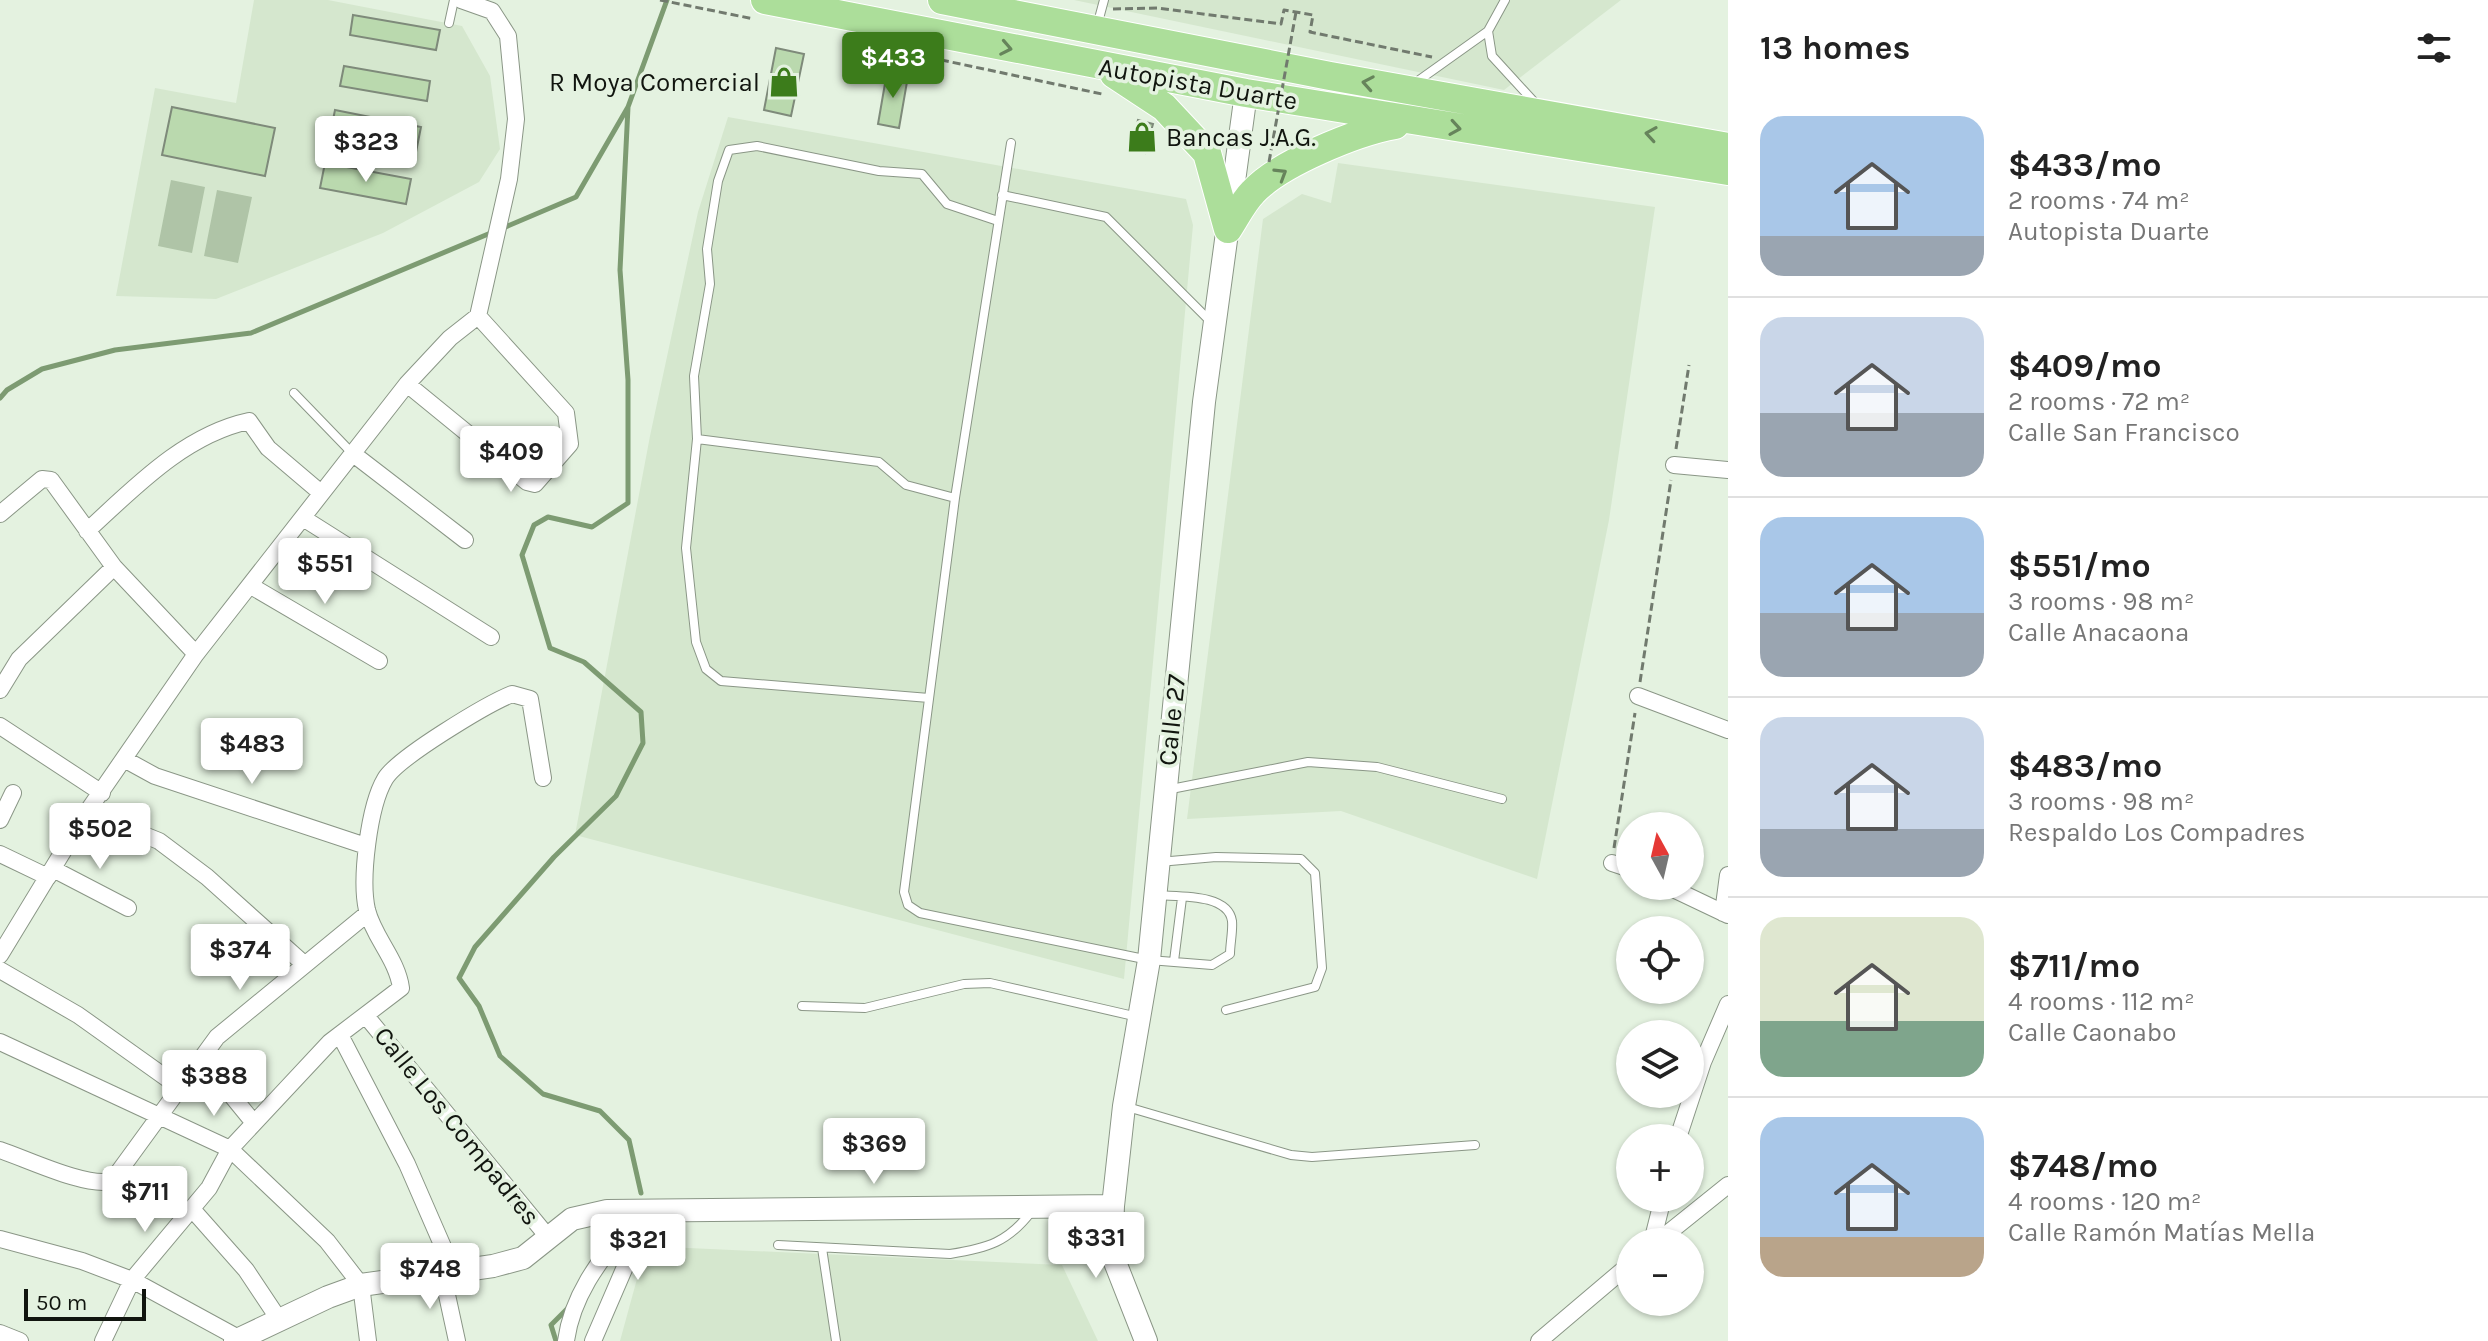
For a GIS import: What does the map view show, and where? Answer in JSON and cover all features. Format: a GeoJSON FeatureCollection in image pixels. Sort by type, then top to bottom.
{"type":"FeatureCollection","features":[{"type":"Feature","properties":{"kind":"highway","name":"Autopista Duarte"},"geometry":{"type":"LineString","coordinates":[[942,0],[1099,20],[1404,90],[1728,147]]}},
{"type":"Feature","properties":{"kind":"highway","name":"Autopista Duarte"},"geometry":{"type":"LineString","coordinates":[[765,11],[1104,81],[1246,93],[1728,171]]}},
{"type":"Feature","properties":{"kind":"highway"},"geometry":{"type":"LineString","coordinates":[[1104,81],[1164,107],[1207,153],[1228,229]]}},
{"type":"Feature","properties":{"kind":"highway"},"geometry":{"type":"LineString","coordinates":[[1228,229],[1253,191],[1307,157],[1360,131],[1413,121]]}},
{"type":"Feature","properties":{"kind":"street"},"geometry":{"type":"LineString","coordinates":[[0,955],[87,812],[196,654],[407,384],[450,338],[478,316],[509,179],[516,119],[508,36],[492,11],[461,0]]}},
{"type":"Feature","properties":{"kind":"street","name":"Calle 27"},"geometry":{"type":"LineString","coordinates":[[1146,1341],[1111,1252],[1113,1206],[1124,1106],[1149,960],[1215,325],[1246,93]]}},
{"type":"Feature","properties":{"kind":"street"},"geometry":{"type":"LineString","coordinates":[[407,384],[527,482],[535,484],[570,444],[566,413],[478,316]]}},
{"type":"Feature","properties":{"kind":"street"},"geometry":{"type":"LineString","coordinates":[[87,531],[176,454],[223,430],[249,421],[268,448],[321,493]]}},
{"type":"Feature","properties":{"kind":"street"},"geometry":{"type":"LineString","coordinates":[[352,453],[465,540]]}},
{"type":"Feature","properties":{"kind":"street"},"geometry":{"type":"LineString","coordinates":[[1674,465],[1728,470]]}},
{"type":"Feature","properties":{"kind":"street"},"geometry":{"type":"LineString","coordinates":[[0,514],[47,478],[114,567],[196,654]]}},
{"type":"Feature","properties":{"kind":"street"},"geometry":{"type":"LineString","coordinates":[[303,518],[491,637]]}},
{"type":"Feature","properties":{"kind":"street"},"geometry":{"type":"LineString","coordinates":[[0,690],[19,659],[114,567]]}},
{"type":"Feature","properties":{"kind":"street"},"geometry":{"type":"LineString","coordinates":[[251,586],[379,661]]}},
{"type":"Feature","properties":{"kind":"street","name":"Calle Los Compadres"},"geometry":{"type":"LineString","coordinates":[[543,778],[530,699],[512,694],[465,719],[385,778],[366,846],[363,880],[368,913],[399,973],[401,988],[366,1016],[548,1237]]}},
{"type":"Feature","properties":{"kind":"street"},"geometry":{"type":"LineString","coordinates":[[1638,696],[1728,730]]}},
{"type":"Feature","properties":{"kind":"street"},"geometry":{"type":"LineString","coordinates":[[0,726],[102,793]]}},
{"type":"Feature","properties":{"kind":"street"},"geometry":{"type":"LineString","coordinates":[[124,759],[155,776],[366,846]]}},
{"type":"Feature","properties":{"kind":"street"},"geometry":{"type":"LineString","coordinates":[[0,820],[13,793]]}},
{"type":"Feature","properties":{"kind":"street"},"geometry":{"type":"LineString","coordinates":[[87,812],[159,841],[207,877],[304,964]]}},
{"type":"Feature","properties":{"kind":"street"},"geometry":{"type":"LineString","coordinates":[[0,854],[128,908]]}},
{"type":"Feature","properties":{"kind":"street"},"geometry":{"type":"LineString","coordinates":[[1612,863],[1616,864]]}},
{"type":"Feature","properties":{"kind":"street"},"geometry":{"type":"LineString","coordinates":[[1696,900],[1725,914],[1728,875]]}},
{"type":"Feature","properties":{"kind":"street"},"geometry":{"type":"LineString","coordinates":[[0,1150],[103,1183],[112,1181],[217,1037],[368,913]]}},
{"type":"Feature","properties":{"kind":"street"},"geometry":{"type":"LineString","coordinates":[[0,970],[78,1015],[179,1087]]}},
{"type":"Feature","properties":{"kind":"street"},"geometry":{"type":"LineString","coordinates":[[1683,1124],[1703,1062],[1728,1004]]}},
{"type":"Feature","properties":{"kind":"street"},"geometry":{"type":"LineString","coordinates":[[103,1341],[132,1280],[209,1188],[230,1149],[340,1035],[366,1016]]}},
{"type":"Feature","properties":{"kind":"street"},"geometry":{"type":"LineString","coordinates":[[340,1035],[407,1164],[448,1272],[457,1341]]}},
{"type":"Feature","properties":{"kind":"street"},"geometry":{"type":"LineString","coordinates":[[0,1042],[230,1149],[327,1241],[361,1285],[368,1341]]}},
{"type":"Feature","properties":{"kind":"street"},"geometry":{"type":"LineString","coordinates":[[201,1058],[254,1123]]}},
{"type":"Feature","properties":{"kind":"street"},"geometry":{"type":"LineString","coordinates":[[1672,1228],[1728,1185]]}},
{"type":"Feature","properties":{"kind":"street"},"geometry":{"type":"LineString","coordinates":[[0,1239],[82,1261],[132,1280],[239,1340],[361,1285],[523,1258],[572,1219],[607,1211],[1113,1206]]}},
{"type":"Feature","properties":{"kind":"street"},"geometry":{"type":"LineString","coordinates":[[192,1209],[246,1270],[280,1321]]}},
{"type":"Feature","properties":{"kind":"street"},"geometry":{"type":"LineString","coordinates":[[566,1341],[569,1320],[586,1280],[641,1210]]}},
{"type":"Feature","properties":{"kind":"street"},"geometry":{"type":"LineString","coordinates":[[593,1341],[641,1210]]}},
{"type":"Feature","properties":{"kind":"street"},"geometry":{"type":"LineString","coordinates":[[1539,1341],[1616,1276]]}},
{"type":"Feature","properties":{"kind":"street"},"geometry":{"type":"LineString","coordinates":[[0,1333],[20,1341]]}},
{"type":"Feature","properties":{"kind":"lane"},"geometry":{"type":"LineString","coordinates":[[449,23],[454,0]]}},
{"type":"Feature","properties":{"kind":"lane"},"geometry":{"type":"LineString","coordinates":[[1099,20],[1104,0]]}},
{"type":"Feature","properties":{"kind":"lane"},"geometry":{"type":"LineString","coordinates":[[1404,90],[1488,31],[1505,0]]}},
{"type":"Feature","properties":{"kind":"lane"},"geometry":{"type":"LineString","coordinates":[[1488,31],[1492,56],[1547,116]]}},
{"type":"Feature","properties":{"kind":"lane"},"geometry":{"type":"LineString","coordinates":[[1011,143],[955,498],[904,892],[908,905],[920,913],[1149,960],[1212,965],[1230,954],[1232,920],[1227,908],[1217,902],[1156,895]]}},
{"type":"Feature","properties":{"kind":"lane"},"geometry":{"type":"LineString","coordinates":[[929,698],[721,681],[706,669],[696,642],[686,548],[697,439],[694,376],[710,284],[707,249],[718,181],[729,150],[757,146],[879,171],[922,174],[947,204],[998,221]]}},
{"type":"Feature","properties":{"kind":"lane"},"geometry":{"type":"LineString","coordinates":[[1002,195],[1106,217],[1215,325]]}},
{"type":"Feature","properties":{"kind":"lane"},"geometry":{"type":"LineString","coordinates":[[294,393],[352,453]]}},
{"type":"Feature","properties":{"kind":"lane"},"geometry":{"type":"LineString","coordinates":[[697,439],[879,462],[906,485],[955,498]]}},
{"type":"Feature","properties":{"kind":"lane"},"geometry":{"type":"LineString","coordinates":[[1165,790],[1308,762],[1377,767],[1502,799]]}},
{"type":"Feature","properties":{"kind":"lane"},"geometry":{"type":"LineString","coordinates":[[1159,862],[1216,857],[1301,859],[1315,873],[1322,968],[1315,987],[1226,1010]]}},
{"type":"Feature","properties":{"kind":"lane"},"geometry":{"type":"LineString","coordinates":[[1174,961],[1182,898]]}},
{"type":"Feature","properties":{"kind":"lane"},"geometry":{"type":"LineString","coordinates":[[802,1006],[865,1008],[964,984],[990,983],[1139,1017]]}},
{"type":"Feature","properties":{"kind":"lane"},"geometry":{"type":"LineString","coordinates":[[1124,1106],[1291,1155],[1312,1157],[1475,1145]]}},
{"type":"Feature","properties":{"kind":"lane"},"geometry":{"type":"LineString","coordinates":[[778,1245],[950,1254],[977,1250],[1013,1235],[1034,1208]]}},
{"type":"Feature","properties":{"kind":"lane"},"geometry":{"type":"LineString","coordinates":[[822,1248],[836,1341]]}},
{"type":"Feature","properties":{"kind":"path"},"geometry":{"type":"LineString","coordinates":[[660,0],[765,11]]}},
{"type":"Feature","properties":{"kind":"path"},"geometry":{"type":"LineString","coordinates":[[1099,20],[1157,8],[1281,24],[1284,10],[1313,15],[1310,32],[1447,60]]}},
{"type":"Feature","properties":{"kind":"path"},"geometry":{"type":"LineString","coordinates":[[1237,159],[1269,162],[1296,12]]}},
{"type":"Feature","properties":{"kind":"path"},"geometry":{"type":"LineString","coordinates":[[836,38],[1104,81]]}},
{"type":"Feature","properties":{"kind":"path"},"geometry":{"type":"LineString","coordinates":[[1612,863],[1689,365]]}},
{"type":"Feature","properties":{"kind":"shaded area"},"geometry":{"type":"Polygon","coordinates":[[[254,0],[328,0],[462,26],[490,76],[500,149],[479,182],[383,233],[216,299],[116,296],[155,88],[236,103],[254,0]]]}},
{"type":"Feature","properties":{"kind":"shaded area"},"geometry":{"type":"Polygon","coordinates":[[[1074,0],[1621,0],[1504,90],[1074,0]]]}},
{"type":"Feature","properties":{"kind":"shaded area"},"geometry":{"type":"Polygon","coordinates":[[[728,117],[1186,199],[1193,225],[1124,979],[575,835],[650,436],[698,212],[728,117]]]}},
{"type":"Feature","properties":{"kind":"shaded area"},"geometry":{"type":"Polygon","coordinates":[[[1338,163],[1655,207],[1609,520],[1537,879],[1341,811],[1187,819],[1263,219],[1302,194],[1331,203],[1338,163]]]}},
{"type":"Feature","properties":{"kind":"shaded area"},"geometry":{"type":"Polygon","coordinates":[[[171,180],[205,187],[192,253],[158,246],[171,180]]]}},
{"type":"Feature","properties":{"kind":"shaded area"},"geometry":{"type":"Polygon","coordinates":[[[217,190],[252,197],[238,263],[204,256],[217,190]]]}},
{"type":"Feature","properties":{"kind":"shaded area"},"geometry":{"type":"Polygon","coordinates":[[[646,1246],[1062,1265],[1098,1341],[620,1341],[646,1246]]]}},
{"type":"Feature","properties":{"kind":"building"},"geometry":{"type":"Polygon","coordinates":[[[353,15],[440,30],[436,50],[350,35],[353,15]]]}},
{"type":"Feature","properties":{"kind":"building","name":"R Moya Comercial"},"geometry":{"type":"Polygon","coordinates":[[[776,48],[804,54],[791,116],[764,110],[776,48]]]}},
{"type":"Feature","properties":{"kind":"building"},"geometry":{"type":"Polygon","coordinates":[[[344,66],[430,81],[427,101],[340,86],[344,66]]]}},
{"type":"Feature","properties":{"kind":"building"},"geometry":{"type":"Polygon","coordinates":[[[887,72],[908,76],[899,128],[878,124],[887,72]]]}},
{"type":"Feature","properties":{"kind":"building"},"geometry":{"type":"Polygon","coordinates":[[[172,107],[275,128],[265,176],[162,155],[172,107]]]}},
{"type":"Feature","properties":{"kind":"building"},"geometry":{"type":"Polygon","coordinates":[[[335,110],[421,127],[416,152],[330,135],[335,110]]]}},
{"type":"Feature","properties":{"kind":"building","name":"Bancas J.A.G."},"geometry":{"type":"Polygon","coordinates":[[[1138,120],[1153,124],[1145,153],[1130,149],[1138,120]]]}},
{"type":"Feature","properties":{"kind":"building"},"geometry":{"type":"Polygon","coordinates":[[[325,163],[411,179],[406,204],[320,188],[325,163]]]}},
{"type":"Feature","properties":{"kind":"waterway"},"geometry":{"type":"LineString","coordinates":[[503,228],[576,197],[628,107],[667,0]]}},
{"type":"Feature","properties":{"kind":"waterway"},"geometry":{"type":"LineString","coordinates":[[628,107],[620,270],[628,380],[628,503],[592,527],[548,517],[534,525],[522,555],[550,648],[584,662],[641,712],[643,743],[616,796],[554,857],[475,947],[459,978],[479,1006],[500,1056],[543,1094],[600,1111],[629,1140],[641,1193]]}},
{"type":"Feature","properties":{"kind":"waterway"},"geometry":{"type":"LineString","coordinates":[[0,398],[7,390],[42,369],[115,350],[251,333],[493,232]]}},
{"type":"Feature","properties":{"kind":"waterway"},"geometry":{"type":"LineString","coordinates":[[556,1341],[551,1325],[570,1306]]}},
{"type":"Feature","properties":{"kind":"place","name":"R Moya Comercial"},"geometry":{"type":"Point","coordinates":[784,82]}},
{"type":"Feature","properties":{"kind":"place","name":"Bancas J.A.G."},"geometry":{"type":"Point","coordinates":[1142,137]}}]}
